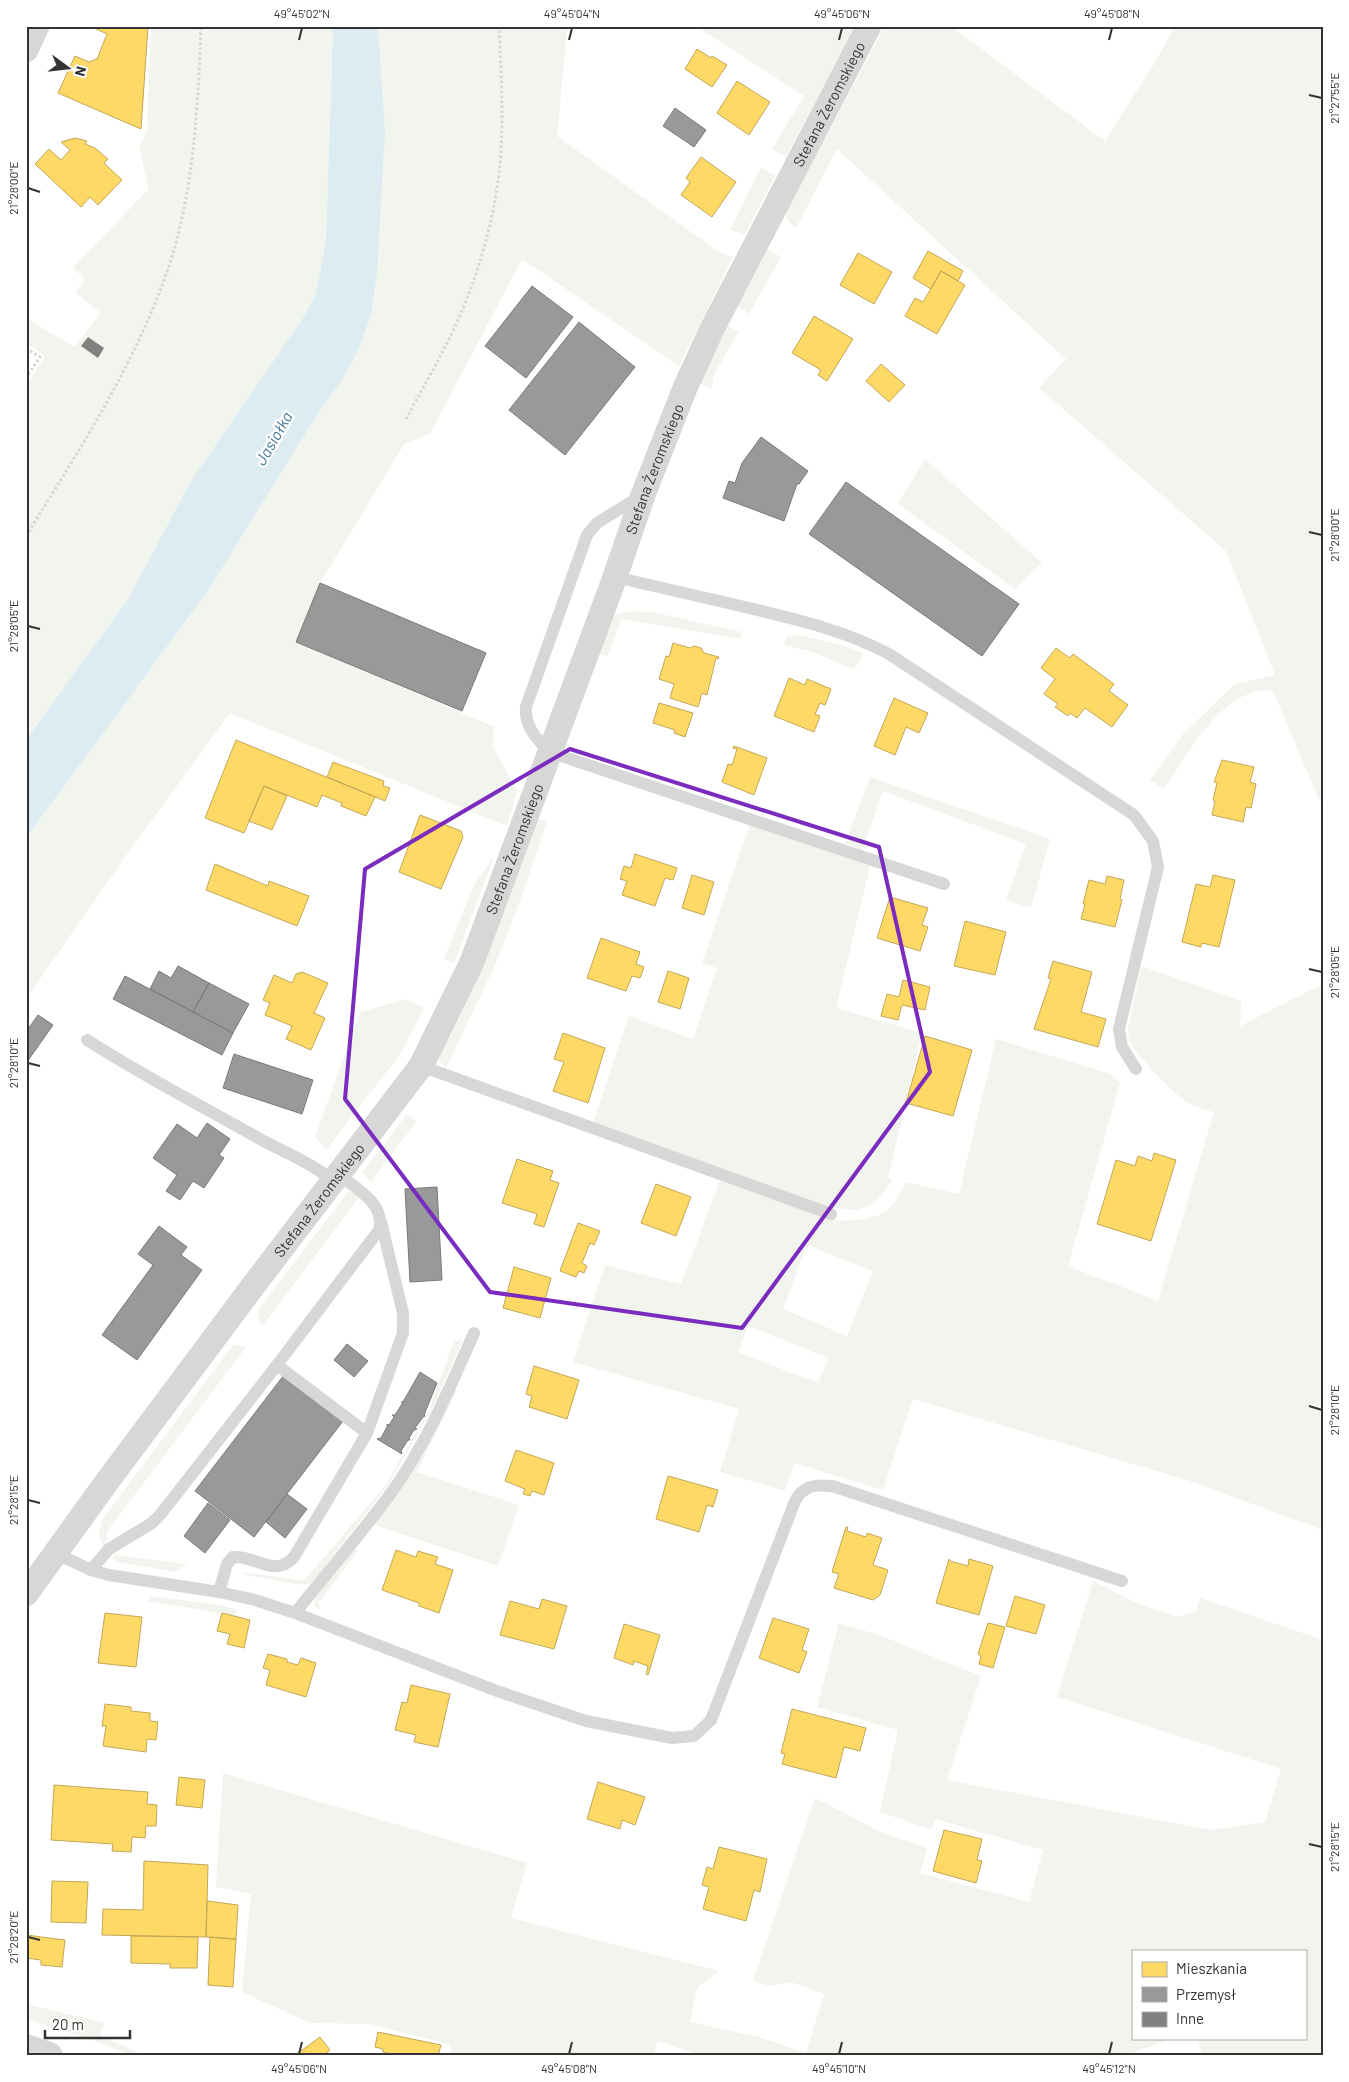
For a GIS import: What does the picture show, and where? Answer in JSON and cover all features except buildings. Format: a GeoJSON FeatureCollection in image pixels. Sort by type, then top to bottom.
{"type":"FeatureCollection","features":[{"type":"Feature","properties":{"kind":"street"},"geometry":{"type":"LineString","coordinates":[[26,50],[37,26]]}},
{"type":"Feature","properties":{"kind":"street","name":"Stefana Żeromskiego"},"geometry":{"type":"LineString","coordinates":[[26,1594],[335,1177],[421,1066],[472,962],[615,577],[643,495],[685,388],[712,329],[869,26]]}},
{"type":"Feature","properties":{"kind":"street"},"geometry":{"type":"LineString","coordinates":[[26,2048],[49,2056]]}},
{"type":"Feature","properties":{"kind":"lane"},"geometry":{"type":"LineString","coordinates":[[643,495],[597,523],[587,534],[526,707],[527,722],[534,736],[549,752],[944,884]]}},
{"type":"Feature","properties":{"kind":"lane"},"geometry":{"type":"LineString","coordinates":[[615,577],[781,616],[847,634],[867,642],[889,654],[1134,815],[1153,840],[1158,867],[1156,882],[1119,1029],[1122,1047],[1136,1069]]}},
{"type":"Feature","properties":{"kind":"lane"},"geometry":{"type":"LineString","coordinates":[[87,1040],[113,1057],[265,1141],[335,1177],[372,1201],[378,1210],[397,1284],[403,1313],[403,1333],[367,1433],[294,1558],[285,1565],[275,1567],[243,1557],[234,1557],[227,1564],[219,1592]]}},
{"type":"Feature","properties":{"kind":"lane"},"geometry":{"type":"LineString","coordinates":[[421,1066],[831,1214]]}},
{"type":"Feature","properties":{"kind":"lane"},"geometry":{"type":"LineString","coordinates":[[91,1570],[109,1550],[152,1523],[160,1515],[278,1366],[379,1230],[381,1220]]}},
{"type":"Feature","properties":{"kind":"lane"},"geometry":{"type":"LineString","coordinates":[[295,1613],[391,1492],[418,1450],[456,1376],[474,1333]]}},
{"type":"Feature","properties":{"kind":"lane"},"geometry":{"type":"LineString","coordinates":[[278,1366],[367,1433]]}},
{"type":"Feature","properties":{"kind":"lane"},"geometry":{"type":"LineString","coordinates":[[55,1553],[91,1570],[109,1575],[219,1592],[255,1600],[295,1613],[497,1691],[586,1721],[672,1738],[694,1736],[711,1720],[794,1501],[799,1493],[813,1486],[832,1486],[1122,1581]]}},
{"type":"Feature","properties":{"kind":"path"},"geometry":{"type":"LineString","coordinates":[[26,536],[117,385],[150,318],[169,264],[182,218],[191,159],[197,106],[201,26]]}},
{"type":"Feature","properties":{"kind":"path"},"geometry":{"type":"LineString","coordinates":[[406,419],[451,335],[480,261],[490,224],[500,161],[502,92],[498,26]]}},
{"type":"Feature","properties":{"kind":"path"},"geometry":{"type":"LineString","coordinates":[[26,348],[40,358],[26,378]]}},
{"type":"Feature","properties":{"kind":"highlighted area"},"geometry":{"type":"Polygon","coordinates":[[[570,749],[879,847],[930,1072],[742,1328],[490,1292],[345,1099],[365,869],[570,749]]]}},
{"type":"Feature","properties":{"kind":"shaded area"},"geometry":{"type":"Polygon","coordinates":[[[151,26],[333,26],[326,240],[316,294],[303,318],[191,481],[128,599],[26,740],[26,386],[45,356],[26,343],[26,318],[74,347],[101,313],[75,292],[85,280],[73,267],[149,189],[139,148],[147,130],[151,26]]]}},
{"type":"Feature","properties":{"kind":"shaded area"},"geometry":{"type":"Polygon","coordinates":[[[378,26],[569,26],[567,30],[557,136],[719,252],[733,257],[679,366],[522,259],[430,434],[405,443],[320,583],[296,641],[494,727],[493,746],[517,791],[507,826],[230,713],[125,857],[26,999],[26,838],[207,592],[317,415],[345,375],[385,130],[378,26]]]}},
{"type":"Feature","properties":{"kind":"shaded area"},"geometry":{"type":"Polygon","coordinates":[[[696,26],[855,26],[786,157],[772,149],[804,96],[696,26]]]}},
{"type":"Feature","properties":{"kind":"shaded area"},"geometry":{"type":"Polygon","coordinates":[[[885,26],[951,26],[1105,141],[1154,64],[1175,26],[1323,26],[1323,809],[1273,691],[1255,692],[1239,699],[1223,710],[1196,741],[1164,789],[1150,780],[1184,733],[1235,684],[1275,675],[1226,551],[1039,388],[1066,359],[837,149],[796,228],[788,221],[786,212],[885,26]]]}},
{"type":"Feature","properties":{"kind":"shaded area"},"geometry":{"type":"Polygon","coordinates":[[[761,167],[775,176],[745,234],[730,230],[761,167]]]}},
{"type":"Feature","properties":{"kind":"shaded area"},"geometry":{"type":"Polygon","coordinates":[[[768,249],[781,257],[749,314],[738,306],[768,249]]]}},
{"type":"Feature","properties":{"kind":"shaded area"},"geometry":{"type":"Polygon","coordinates":[[[728,326],[739,332],[714,374],[711,389],[699,383],[728,326]]]}},
{"type":"Feature","properties":{"kind":"shaded area"},"geometry":{"type":"Polygon","coordinates":[[[925,459],[1042,563],[1015,589],[898,504],[925,459]]]}},
{"type":"Feature","properties":{"kind":"shaded area"},"geometry":{"type":"Polygon","coordinates":[[[631,611],[652,612],[742,632],[741,639],[621,619],[608,656],[599,654],[611,619],[616,614],[631,611]]]}},
{"type":"Feature","properties":{"kind":"shaded area"},"geometry":{"type":"Polygon","coordinates":[[[798,635],[842,645],[864,654],[854,670],[813,652],[784,645],[787,636],[798,635]]]}},
{"type":"Feature","properties":{"kind":"shaded area"},"geometry":{"type":"Polygon","coordinates":[[[870,777],[1050,839],[1031,908],[1006,900],[1026,844],[883,791],[862,850],[845,843],[870,777]]]}},
{"type":"Feature","properties":{"kind":"shaded area"},"geometry":{"type":"Polygon","coordinates":[[[537,819],[547,822],[520,901],[495,965],[446,1068],[436,1057],[537,819]]]}},
{"type":"Feature","properties":{"kind":"shaded area"},"geometry":{"type":"Polygon","coordinates":[[[750,824],[870,866],[836,1008],[922,1033],[888,1178],[893,1179],[879,1197],[866,1207],[850,1210],[828,1207],[593,1123],[629,1016],[693,1039],[717,968],[702,963],[750,824]]]}},
{"type":"Feature","properties":{"kind":"shaded area"},"geometry":{"type":"Polygon","coordinates":[[[495,855],[454,963],[444,959],[474,885],[495,855]]]}},
{"type":"Feature","properties":{"kind":"shaded area"},"geometry":{"type":"Polygon","coordinates":[[[1141,966],[1241,1001],[1240,1026],[1323,984],[1323,1530],[1190,1481],[913,1399],[883,1490],[794,1463],[785,1491],[720,1472],[739,1409],[573,1362],[605,1265],[681,1284],[720,1181],[840,1221],[865,1219],[888,1210],[897,1199],[906,1182],[959,1194],[996,1039],[1111,1074],[1120,1083],[1068,1266],[1158,1301],[1214,1112],[1192,1105],[1169,1087],[1133,1047],[1129,1039],[1128,1029],[1141,966]],[[807,1245],[783,1309],[847,1336],[873,1271],[807,1245]],[[748,1326],[738,1352],[818,1383],[828,1358],[748,1326]]]}},
{"type":"Feature","properties":{"kind":"shaded area"},"geometry":{"type":"Polygon","coordinates":[[[407,999],[424,1008],[401,1053],[326,1150],[315,1137],[360,1012],[407,999]]]}},
{"type":"Feature","properties":{"kind":"shaded area"},"geometry":{"type":"Polygon","coordinates":[[[407,1114],[417,1121],[371,1182],[362,1173],[407,1114]]]}},
{"type":"Feature","properties":{"kind":"shaded area"},"geometry":{"type":"Polygon","coordinates":[[[348,1192],[360,1196],[263,1325],[259,1321],[259,1309],[348,1192]]]}},
{"type":"Feature","properties":{"kind":"shaded area"},"geometry":{"type":"Polygon","coordinates":[[[463,1340],[431,1411],[386,1488],[312,1583],[304,1585],[245,1575],[243,1572],[304,1581],[385,1486],[429,1410],[454,1341],[463,1340]]]}},
{"type":"Feature","properties":{"kind":"shaded area"},"geometry":{"type":"Polygon","coordinates":[[[234,1344],[246,1347],[106,1533],[108,1538],[103,1547],[99,1534],[102,1520],[234,1344]]]}},
{"type":"Feature","properties":{"kind":"shaded area"},"geometry":{"type":"Polygon","coordinates":[[[454,1390],[457,1390],[417,1472],[519,1505],[498,1566],[377,1526],[374,1523],[454,1390]]]}},
{"type":"Feature","properties":{"kind":"shaded area"},"geometry":{"type":"Polygon","coordinates":[[[354,1549],[358,1551],[318,1603],[321,1611],[314,1606],[316,1597],[354,1549]]]}},
{"type":"Feature","properties":{"kind":"shaded area"},"geometry":{"type":"Polygon","coordinates":[[[116,1554],[187,1564],[176,1572],[122,1563],[112,1559],[116,1554]]]}},
{"type":"Feature","properties":{"kind":"shaded area"},"geometry":{"type":"Polygon","coordinates":[[[1093,1581],[1136,1603],[1177,1617],[1196,1612],[1200,1598],[1323,1640],[1323,2056],[1202,2056],[1198,2040],[1306,2040],[1306,1950],[1132,1950],[1132,2040],[1168,2040],[1124,2056],[702,2056],[658,2041],[653,2056],[450,2056],[451,2045],[370,2024],[310,2023],[242,1992],[251,1894],[216,1887],[223,1773],[527,1863],[511,1918],[719,1971],[697,1988],[690,2022],[759,2037],[806,2053],[824,1994],[791,1982],[770,1986],[753,1981],[815,1798],[881,1832],[927,1848],[920,1873],[1029,1902],[1043,1850],[935,1819],[932,1830],[880,1812],[898,1730],[817,1707],[839,1623],[882,1636],[981,1676],[947,1780],[1211,1830],[1265,1822],[1281,1769],[1057,1697],[1093,1581]]]}},
{"type":"Feature","properties":{"kind":"shaded area"},"geometry":{"type":"Polygon","coordinates":[[[150,1596],[221,1605],[237,1610],[236,1616],[148,1601],[150,1596]]]}},
{"type":"Feature","properties":{"kind":"shaded area"},"geometry":{"type":"Polygon","coordinates":[[[26,2004],[104,2023],[100,2036],[147,2056],[133,2056],[92,2040],[26,2019],[26,2004]]]}},
{"type":"Feature","properties":{"kind":"water","name":"Jasiołka"},"geometry":{"type":"Polygon","coordinates":[[[333,26],[378,26],[385,130],[377,274],[371,314],[359,348],[345,375],[317,415],[207,592],[26,838],[26,740],[128,599],[191,481],[303,318],[316,294],[326,240],[333,26]]]}}]}
